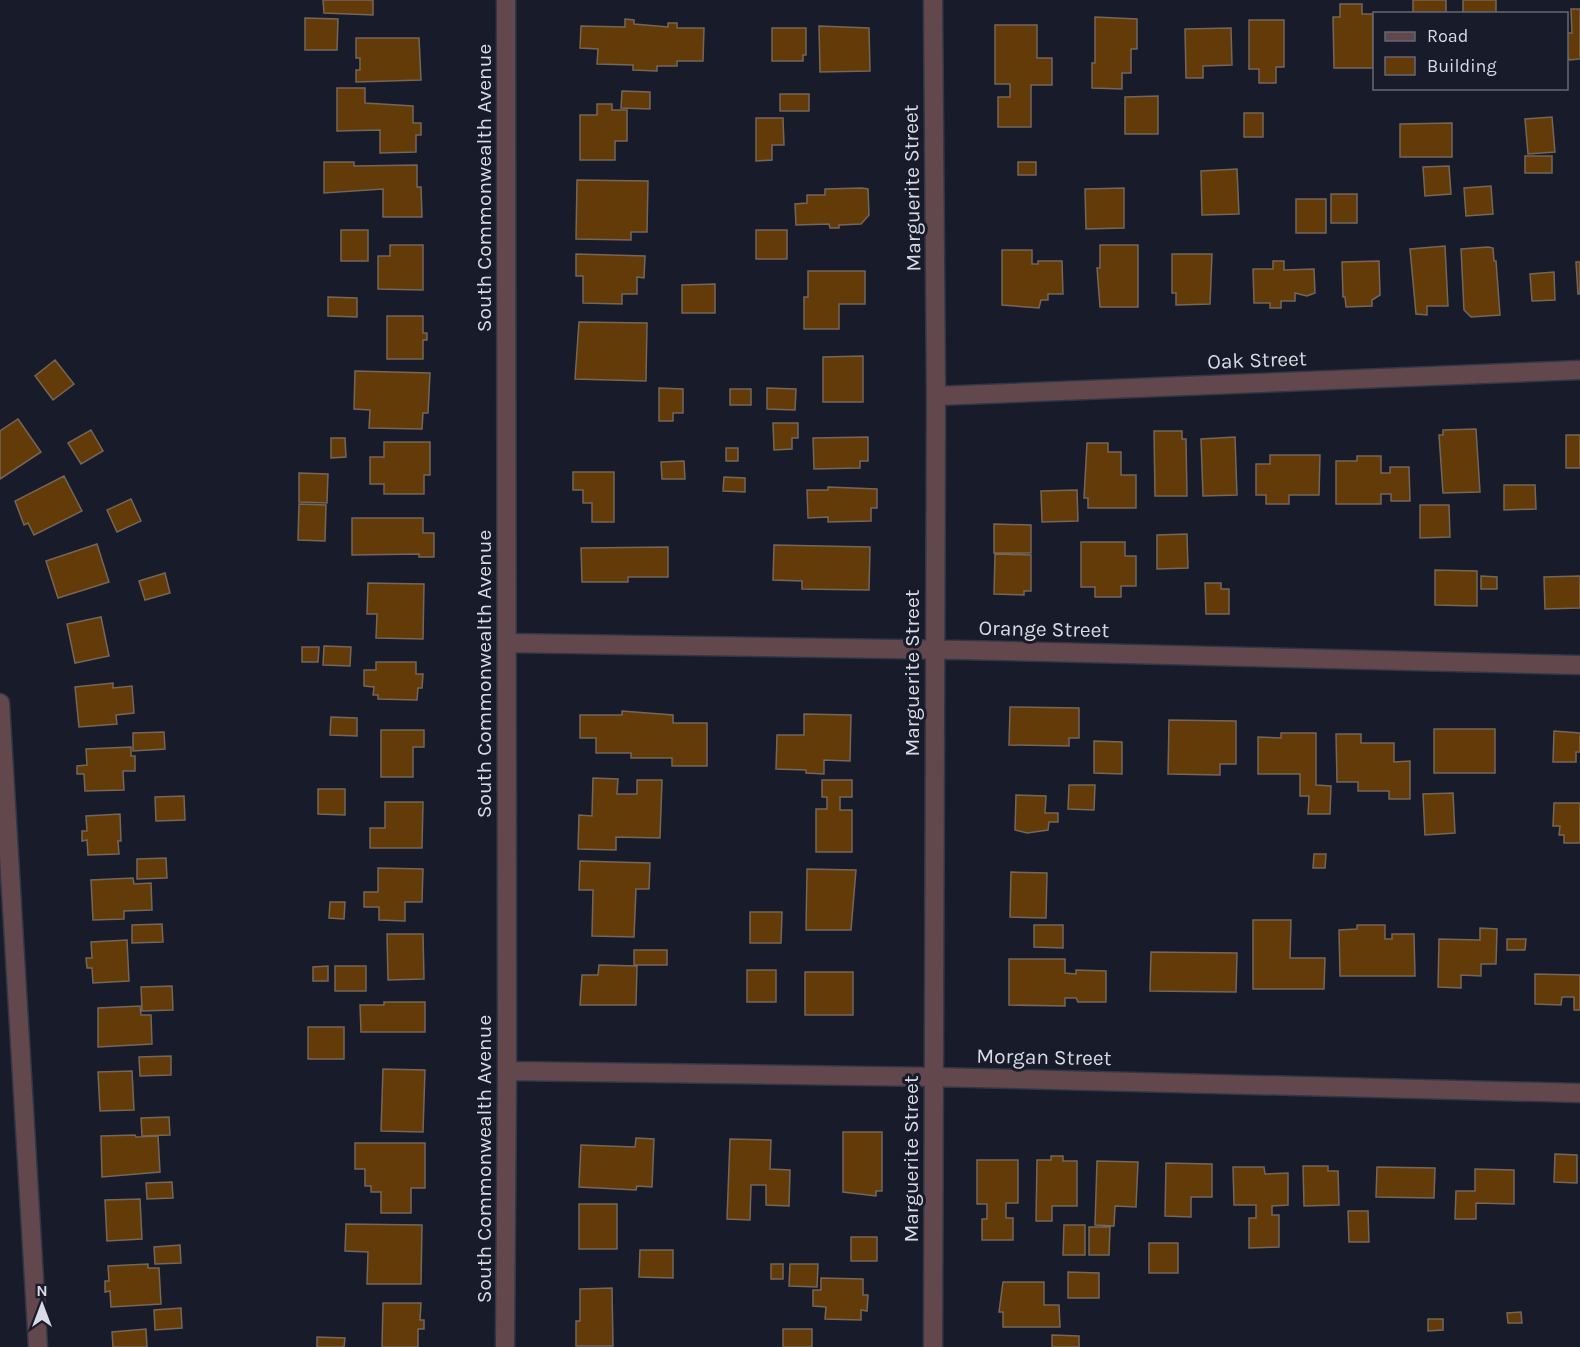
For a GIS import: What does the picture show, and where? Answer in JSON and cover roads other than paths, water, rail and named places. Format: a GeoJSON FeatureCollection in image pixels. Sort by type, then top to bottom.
{"type":"FeatureCollection","features":[{"type":"Feature","properties":{"kind":"street","name":"South Commonwealth Avenue"},"geometry":{"type":"LineString","coordinates":[[505,1347],[506,0]]}},
{"type":"Feature","properties":{"kind":"street","name":"Marguerite Street"},"geometry":{"type":"LineString","coordinates":[[933,0],[936,396],[933,1347]]}},
{"type":"Feature","properties":{"kind":"street","name":"Oak Street"},"geometry":{"type":"LineString","coordinates":[[936,396],[1580,370]]}},
{"type":"Feature","properties":{"kind":"street","name":"Orange Street"},"geometry":{"type":"LineString","coordinates":[[507,643],[934,649],[1580,665]]}},
{"type":"Feature","properties":{"kind":"street"},"geometry":{"type":"LineString","coordinates":[[0,703],[38,1347]]}},
{"type":"Feature","properties":{"kind":"street","name":"Morgan Street"},"geometry":{"type":"LineString","coordinates":[[507,1071],[933,1077],[1580,1093]]}}]}
